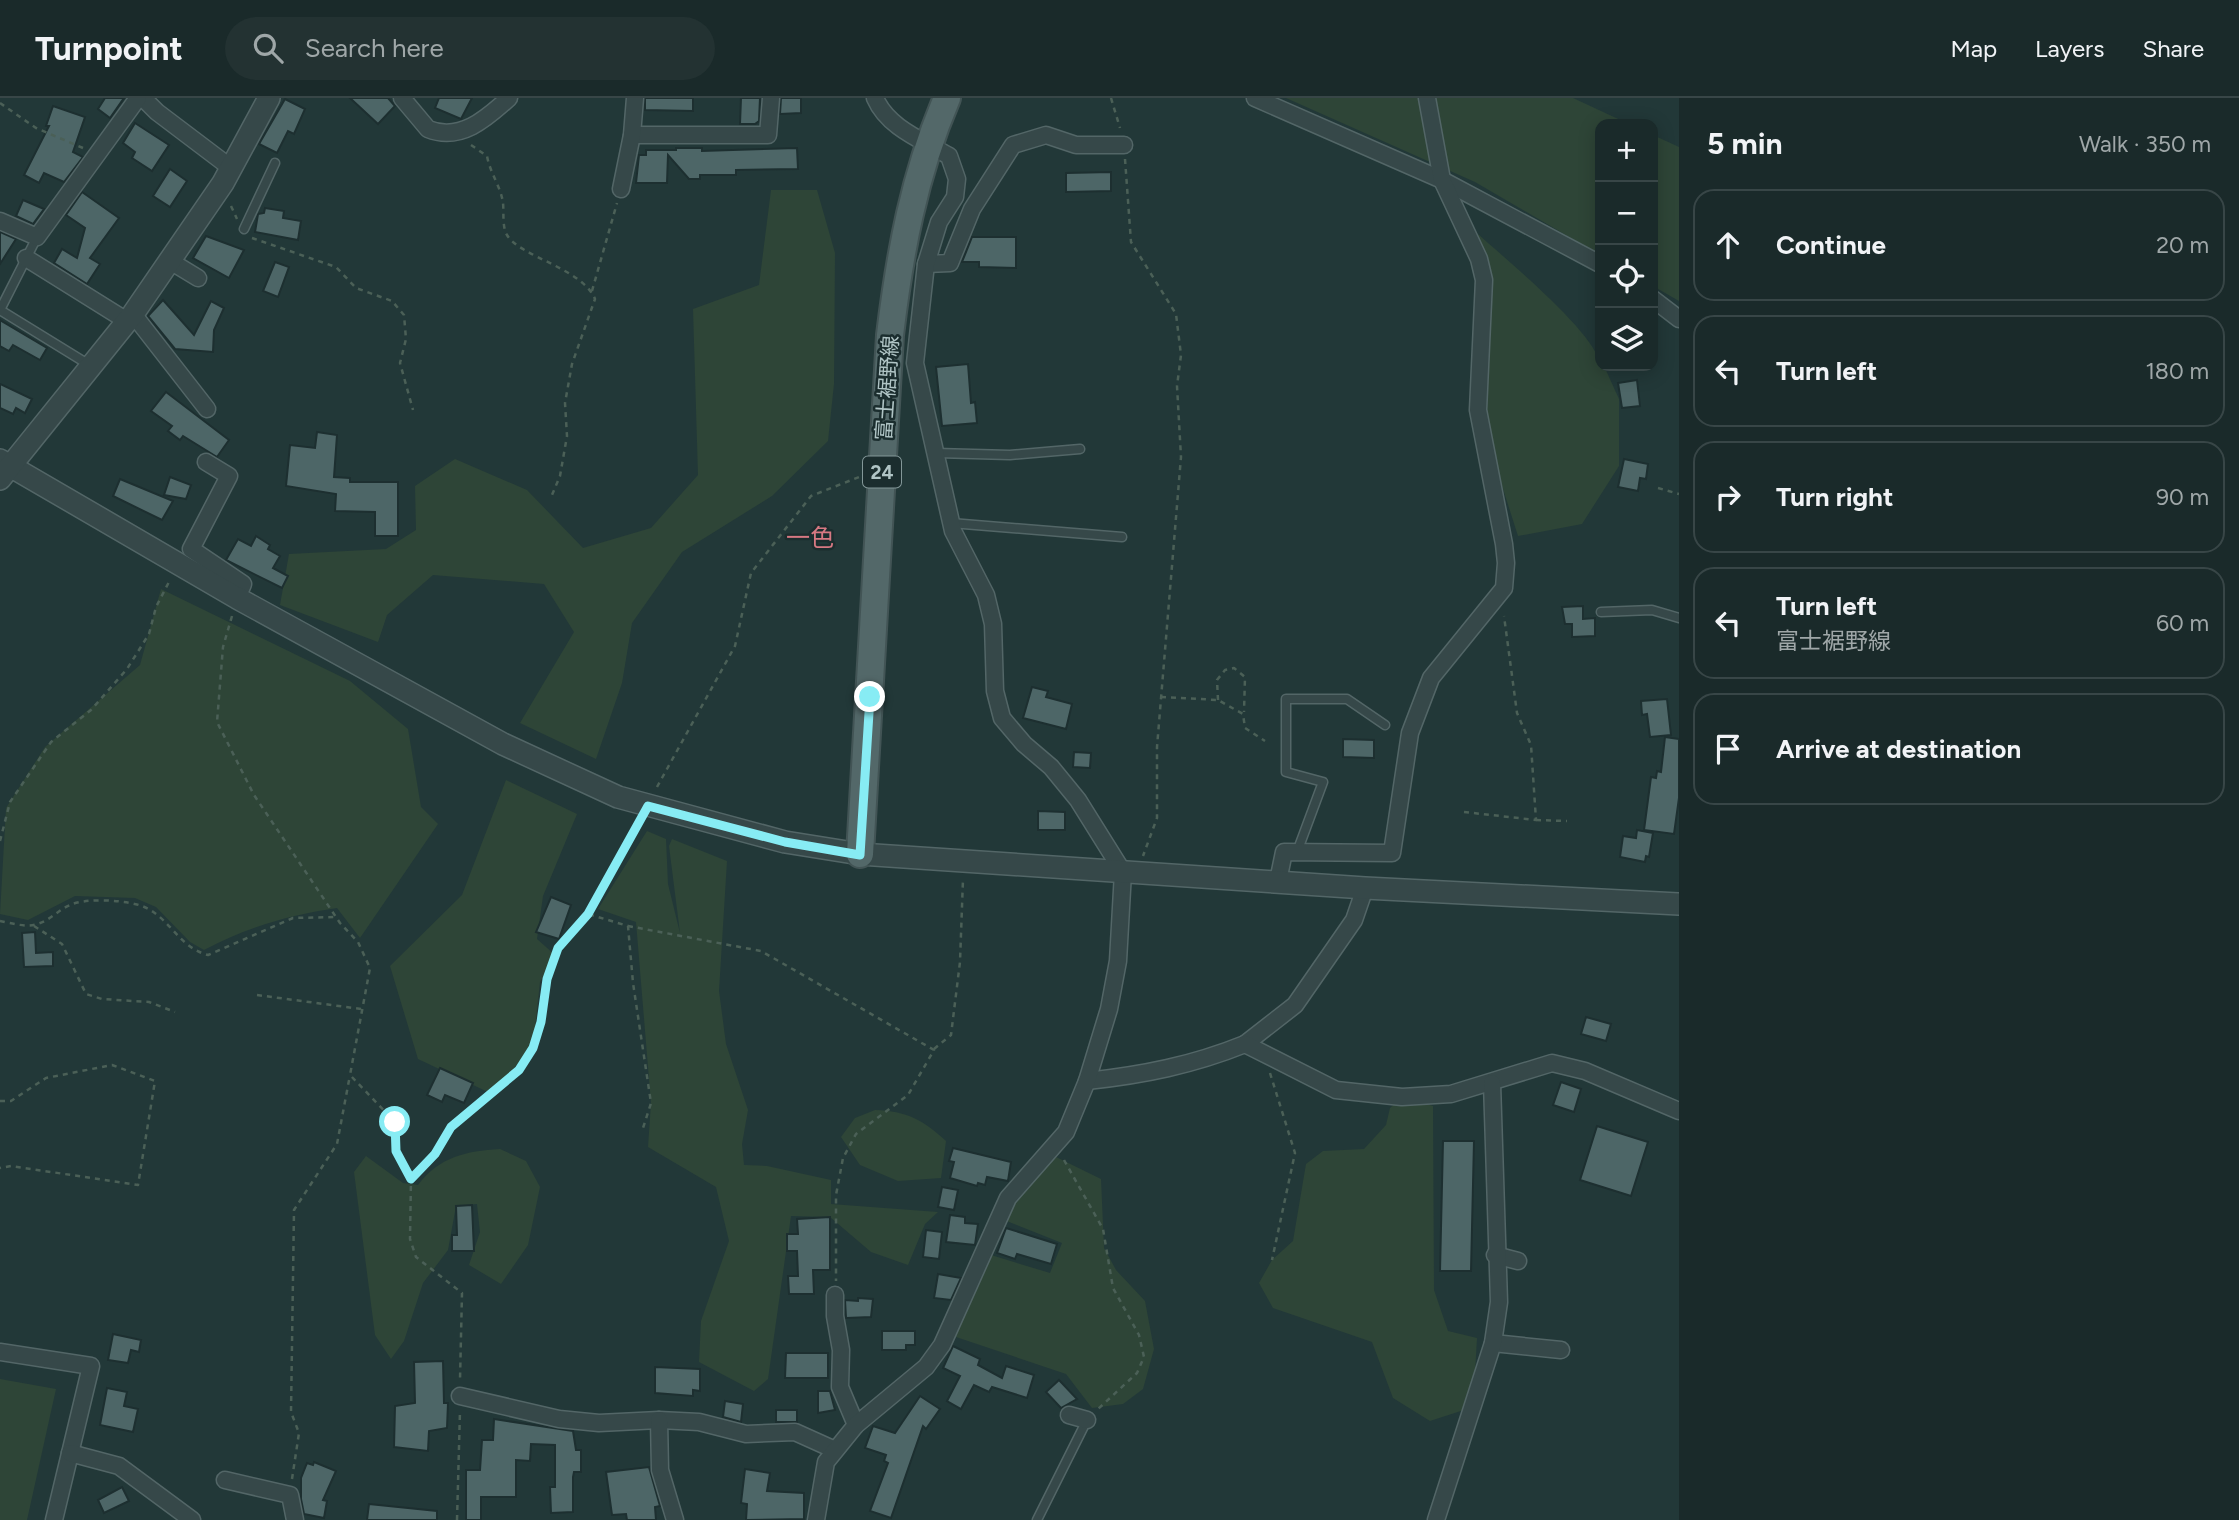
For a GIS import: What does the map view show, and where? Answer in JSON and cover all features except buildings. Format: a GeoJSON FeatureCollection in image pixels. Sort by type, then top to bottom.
{"type":"FeatureCollection","features":[{"type":"Feature","properties":{"kind":"main road","name":"富士裾野線"},"geometry":{"type":"LineString","coordinates":[[860,855],[882,469],[897,272],[910,205],[928,143],[947,98]]}},
{"type":"Feature","properties":{"kind":"street"},"geometry":{"type":"LineString","coordinates":[[0,221],[37,237],[138,98]]}},
{"type":"Feature","properties":{"kind":"street"},"geometry":{"type":"LineString","coordinates":[[144,98],[227,176]]}},
{"type":"Feature","properties":{"kind":"street"},"geometry":{"type":"LineString","coordinates":[[269,98],[227,176],[130,318],[3,469],[503,744],[618,797],[785,842],[860,855],[1366,888],[1679,904]]}},
{"type":"Feature","properties":{"kind":"street"},"geometry":{"type":"LineString","coordinates":[[402,98],[428,129],[457,134],[471,128],[509,98]]}},
{"type":"Feature","properties":{"kind":"street"},"geometry":{"type":"LineString","coordinates":[[621,189],[632,135],[635,98]]}},
{"type":"Feature","properties":{"kind":"street"},"geometry":{"type":"LineString","coordinates":[[632,135],[768,135],[771,98]]}},
{"type":"Feature","properties":{"kind":"street"},"geometry":{"type":"LineString","coordinates":[[816,1520],[826,1462],[856,1424],[926,1367],[943,1345],[1008,1198],[1066,1132],[1087,1081],[1109,1009],[1130,873],[1051,767],[1002,719],[996,691],[993,624],[986,595],[951,523],[915,363],[926,264],[939,222],[955,197],[957,179],[949,156],[902,130],[880,110],[875,98]]}},
{"type":"Feature","properties":{"kind":"street"},"geometry":{"type":"LineString","coordinates":[[1255,98],[1441,180],[1595,261]]}},
{"type":"Feature","properties":{"kind":"street"},"geometry":{"type":"LineString","coordinates":[[1278,881],[1284,852],[1392,853],[1410,733],[1431,678],[1501,592],[1506,563],[1504,544],[1478,410],[1485,280],[1479,259],[1441,180],[1427,98]]}},
{"type":"Feature","properties":{"kind":"street"},"geometry":{"type":"LineString","coordinates":[[926,264],[950,262],[972,209],[1013,145],[1046,135],[1076,145],[1124,145]]}},
{"type":"Feature","properties":{"kind":"street"},"geometry":{"type":"LineString","coordinates":[[26,258],[130,318],[207,409]]}},
{"type":"Feature","properties":{"kind":"street"},"geometry":{"type":"LineString","coordinates":[[170,261],[198,278]]}},
{"type":"Feature","properties":{"kind":"street"},"geometry":{"type":"LineString","coordinates":[[1658,303],[1679,319]]}},
{"type":"Feature","properties":{"kind":"street"},"geometry":{"type":"LineString","coordinates":[[206,462],[229,476],[191,549],[243,584],[237,598]]}},
{"type":"Feature","properties":{"kind":"street"},"geometry":{"type":"LineString","coordinates":[[1087,1081],[1151,1074],[1213,1057],[1245,1044],[1295,1005],[1354,920],[1366,888]]}},
{"type":"Feature","properties":{"kind":"street"},"geometry":{"type":"LineString","coordinates":[[1245,1044],[1336,1090],[1402,1097],[1451,1094],[1552,1063],[1585,1071],[1679,1111]]}},
{"type":"Feature","properties":{"kind":"street"},"geometry":{"type":"LineString","coordinates":[[1436,1520],[1493,1343],[1499,1302],[1495,1255],[1492,1083]]}},
{"type":"Feature","properties":{"kind":"street"},"geometry":{"type":"LineString","coordinates":[[1495,1255],[1518,1261]]}},
{"type":"Feature","properties":{"kind":"street"},"geometry":{"type":"LineString","coordinates":[[835,1295],[835,1316],[841,1350],[840,1387],[856,1424]]}},
{"type":"Feature","properties":{"kind":"street"},"geometry":{"type":"LineString","coordinates":[[1493,1343],[1561,1350]]}},
{"type":"Feature","properties":{"kind":"street"},"geometry":{"type":"LineString","coordinates":[[0,1352],[91,1366],[54,1520]]}},
{"type":"Feature","properties":{"kind":"street"},"geometry":{"type":"LineString","coordinates":[[460,1396],[559,1419],[599,1423],[659,1420],[699,1422],[746,1434],[795,1432],[835,1450]]}},
{"type":"Feature","properties":{"kind":"street"},"geometry":{"type":"LineString","coordinates":[[1069,1415],[1087,1420]]}},
{"type":"Feature","properties":{"kind":"street"},"geometry":{"type":"LineString","coordinates":[[659,1420],[660,1470],[675,1520]]}},
{"type":"Feature","properties":{"kind":"street"},"geometry":{"type":"LineString","coordinates":[[70,1453],[120,1466],[192,1520]]}},
{"type":"Feature","properties":{"kind":"street"},"geometry":{"type":"LineString","coordinates":[[225,1480],[290,1494],[295,1520]]}},
{"type":"Feature","properties":{"kind":"lane"},"geometry":{"type":"LineString","coordinates":[[244,229],[275,163]]}},
{"type":"Feature","properties":{"kind":"lane"},"geometry":{"type":"LineString","coordinates":[[37,237],[0,310],[91,366]]}},
{"type":"Feature","properties":{"kind":"lane"},"geometry":{"type":"LineString","coordinates":[[936,453],[1010,455],[1080,449]]}},
{"type":"Feature","properties":{"kind":"lane"},"geometry":{"type":"LineString","coordinates":[[951,523],[1122,537]]}},
{"type":"Feature","properties":{"kind":"lane"},"geometry":{"type":"LineString","coordinates":[[1601,612],[1652,610],[1679,618]]}},
{"type":"Feature","properties":{"kind":"lane"},"geometry":{"type":"LineString","coordinates":[[1297,852],[1323,782],[1286,772],[1286,699],[1347,699],[1385,725]]}},
{"type":"Feature","properties":{"kind":"lane"},"geometry":{"type":"LineString","coordinates":[[1037,1520],[1087,1420]]}},
{"type":"Feature","properties":{"kind":"path"},"geometry":{"type":"LineString","coordinates":[[1111,98],[1124,145],[1131,242],[1177,314],[1181,355],[1177,386],[1181,457],[1157,747],[1157,818],[1130,873]]}},
{"type":"Feature","properties":{"kind":"path"},"geometry":{"type":"LineString","coordinates":[[0,103],[37,128],[98,155]]}},
{"type":"Feature","properties":{"kind":"path"},"geometry":{"type":"LineString","coordinates":[[466,144],[487,156],[490,174],[503,199],[505,233],[512,241],[554,263],[592,291],[595,299],[572,365],[565,403],[567,436],[560,476],[552,495]]}},
{"type":"Feature","properties":{"kind":"path"},"geometry":{"type":"LineString","coordinates":[[227,176],[234,215],[252,238],[336,267],[356,288],[392,301],[404,315],[406,340],[400,363],[413,410]]}},
{"type":"Feature","properties":{"kind":"path"},"geometry":{"type":"LineString","coordinates":[[592,291],[621,189]]}},
{"type":"Feature","properties":{"kind":"path"},"geometry":{"type":"LineString","coordinates":[[411,1179],[435,1154],[451,1127],[519,1070],[533,1048],[541,1022],[547,979],[558,948],[588,914],[735,646],[751,573],[811,496],[882,469]]}},
{"type":"Feature","properties":{"kind":"path"},"geometry":{"type":"LineString","coordinates":[[1658,488],[1679,494]]}},
{"type":"Feature","properties":{"kind":"path"},"geometry":{"type":"LineString","coordinates":[[0,841],[10,802],[51,742],[91,710],[127,669],[149,634],[156,607],[178,565]]}},
{"type":"Feature","properties":{"kind":"path"},"geometry":{"type":"LineString","coordinates":[[1501,592],[1517,713],[1531,745],[1536,820]]}},
{"type":"Feature","properties":{"kind":"path"},"geometry":{"type":"LineString","coordinates":[[237,598],[223,646],[217,722],[254,795],[336,917],[358,942],[370,968],[337,1144],[294,1210],[291,1412],[299,1433],[290,1494]]}},
{"type":"Feature","properties":{"kind":"path"},"geometry":{"type":"LineString","coordinates":[[1218,700],[1217,680],[1225,670],[1234,668],[1245,677],[1245,728],[1265,741]]}},
{"type":"Feature","properties":{"kind":"path"},"geometry":{"type":"LineString","coordinates":[[1161,697],[1218,700],[1243,713]]}},
{"type":"Feature","properties":{"kind":"path"},"geometry":{"type":"LineString","coordinates":[[1464,812],[1567,821]]}},
{"type":"Feature","properties":{"kind":"path"},"geometry":{"type":"LineString","coordinates":[[835,1295],[836,1195],[843,1158],[856,1134],[908,1095],[934,1049],[951,1035],[960,962],[962,862]]}},
{"type":"Feature","properties":{"kind":"path"},"geometry":{"type":"LineString","coordinates":[[34,926],[52,918],[70,905],[133,903],[149,908],[169,922],[187,947],[208,955],[293,918],[336,917]]}},
{"type":"Feature","properties":{"kind":"path"},"geometry":{"type":"LineString","coordinates":[[588,914],[628,926],[761,951],[934,1049]]}},
{"type":"Feature","properties":{"kind":"path"},"geometry":{"type":"LineString","coordinates":[[0,921],[34,926],[62,944],[86,994],[102,999],[149,1002],[175,1013]]}},
{"type":"Feature","properties":{"kind":"path"},"geometry":{"type":"LineString","coordinates":[[628,926],[651,1103],[643,1128]]}},
{"type":"Feature","properties":{"kind":"path"},"geometry":{"type":"LineString","coordinates":[[257,995],[361,1009]]}},
{"type":"Feature","properties":{"kind":"path"},"geometry":{"type":"LineString","coordinates":[[1263,1054],[1296,1153],[1272,1260]]}},
{"type":"Feature","properties":{"kind":"path"},"geometry":{"type":"LineString","coordinates":[[0,1101],[10,1101],[30,1091],[46,1078],[112,1065],[155,1082],[138,1185],[10,1166],[0,1168]]}},
{"type":"Feature","properties":{"kind":"path"},"geometry":{"type":"LineString","coordinates":[[350,1075],[395,1122],[396,1151],[411,1179],[410,1240],[416,1257],[462,1293],[457,1520]]}},
{"type":"Feature","properties":{"kind":"path"},"geometry":{"type":"LineString","coordinates":[[1054,1145],[1103,1229],[1113,1288],[1139,1335],[1144,1357],[1137,1373],[1087,1420]]}},
{"type":"Feature","properties":{"kind":"green space"},"geometry":{"type":"Polygon","coordinates":[[[1286,98],[1573,98],[1618,119],[1595,119],[1595,252],[1475,182],[1286,98]]]}},
{"type":"Feature","properties":{"kind":"green space"},"geometry":{"type":"Polygon","coordinates":[[[1658,137],[1679,147],[1679,301],[1658,289],[1658,137]]]}},
{"type":"Feature","properties":{"kind":"green space"},"geometry":{"type":"Polygon","coordinates":[[[771,190],[817,190],[835,253],[834,384],[828,441],[772,496],[682,552],[632,623],[622,683],[596,759],[520,723],[574,632],[544,584],[433,575],[387,615],[378,642],[280,605],[289,554],[386,549],[416,530],[415,486],[455,459],[527,490],[583,548],[651,528],[698,475],[693,309],[759,285],[771,190]]]}},
{"type":"Feature","properties":{"kind":"green space"},"geometry":{"type":"Polygon","coordinates":[[[1478,234],[1568,317],[1595,352],[1595,371],[1606,371],[1619,399],[1619,466],[1582,524],[1518,536],[1478,410],[1484,310],[1478,234]]]}},
{"type":"Feature","properties":{"kind":"green space"},"geometry":{"type":"Polygon","coordinates":[[[161,589],[350,681],[408,729],[421,807],[438,824],[360,938],[337,908],[269,923],[204,950],[190,942],[156,907],[135,898],[75,896],[28,920],[0,914],[6,808],[45,747],[140,665],[161,589]]]}},
{"type":"Feature","properties":{"kind":"green space"},"geometry":{"type":"Polygon","coordinates":[[[506,780],[577,814],[543,896],[537,939],[555,955],[540,982],[533,1048],[490,1093],[418,1059],[390,966],[462,895],[506,780]]]}},
{"type":"Feature","properties":{"kind":"green space"},"geometry":{"type":"Polygon","coordinates":[[[647,831],[666,839],[668,884],[680,933],[669,846],[672,839],[727,861],[719,991],[726,1044],[748,1110],[742,1144],[744,1165],[767,1166],[831,1180],[831,1204],[938,1212],[925,1224],[908,1265],[871,1252],[830,1217],[791,1216],[768,1379],[754,1391],[699,1362],[701,1321],[729,1241],[716,1187],[648,1147],[651,1103],[636,922],[598,909],[647,831]]]}},
{"type":"Feature","properties":{"kind":"green space"},"geometry":{"type":"Polygon","coordinates":[[[1402,1097],[1433,1106],[1434,1290],[1448,1331],[1477,1338],[1473,1407],[1430,1421],[1393,1398],[1372,1342],[1273,1308],[1259,1283],[1272,1260],[1293,1241],[1306,1164],[1323,1151],[1364,1149],[1386,1125],[1390,1108],[1402,1097]]]}},
{"type":"Feature","properties":{"kind":"green space"},"geometry":{"type":"Polygon","coordinates":[[[875,1110],[896,1112],[914,1118],[946,1141],[941,1178],[898,1181],[860,1165],[841,1137],[855,1118],[875,1110]]]}},
{"type":"Feature","properties":{"kind":"green space"},"geometry":{"type":"Polygon","coordinates":[[[500,1149],[526,1161],[540,1187],[528,1245],[501,1284],[469,1265],[480,1232],[477,1204],[456,1206],[448,1250],[423,1283],[404,1341],[391,1359],[375,1335],[354,1172],[366,1156],[403,1183],[418,1185],[435,1168],[454,1157],[500,1149]]]}},
{"type":"Feature","properties":{"kind":"green space"},"geometry":{"type":"Polygon","coordinates":[[[1052,1155],[1101,1179],[1104,1248],[1116,1270],[1145,1301],[1154,1349],[1143,1389],[1123,1404],[1092,1408],[1066,1374],[953,1336],[991,1255],[1050,1273],[1062,1243],[999,1218],[1052,1155]]]}},
{"type":"Feature","properties":{"kind":"green space"},"geometry":{"type":"Polygon","coordinates":[[[0,1379],[56,1389],[27,1520],[0,1520],[0,1379]]]}},
{"type":"Feature","properties":{"kind":"district","name":"一色"},"geometry":{"type":"Point","coordinates":[810,537]}},
{"type":"Feature","properties":{"kind":"route"},"geometry":{"type":"LineString","coordinates":[[395,1122],[396,1151],[411,1179],[435,1154],[451,1127],[519,1070],[533,1048],[541,1022],[547,979],[558,948],[588,914],[648,806],[785,842],[860,855],[870,697]]}}]}
